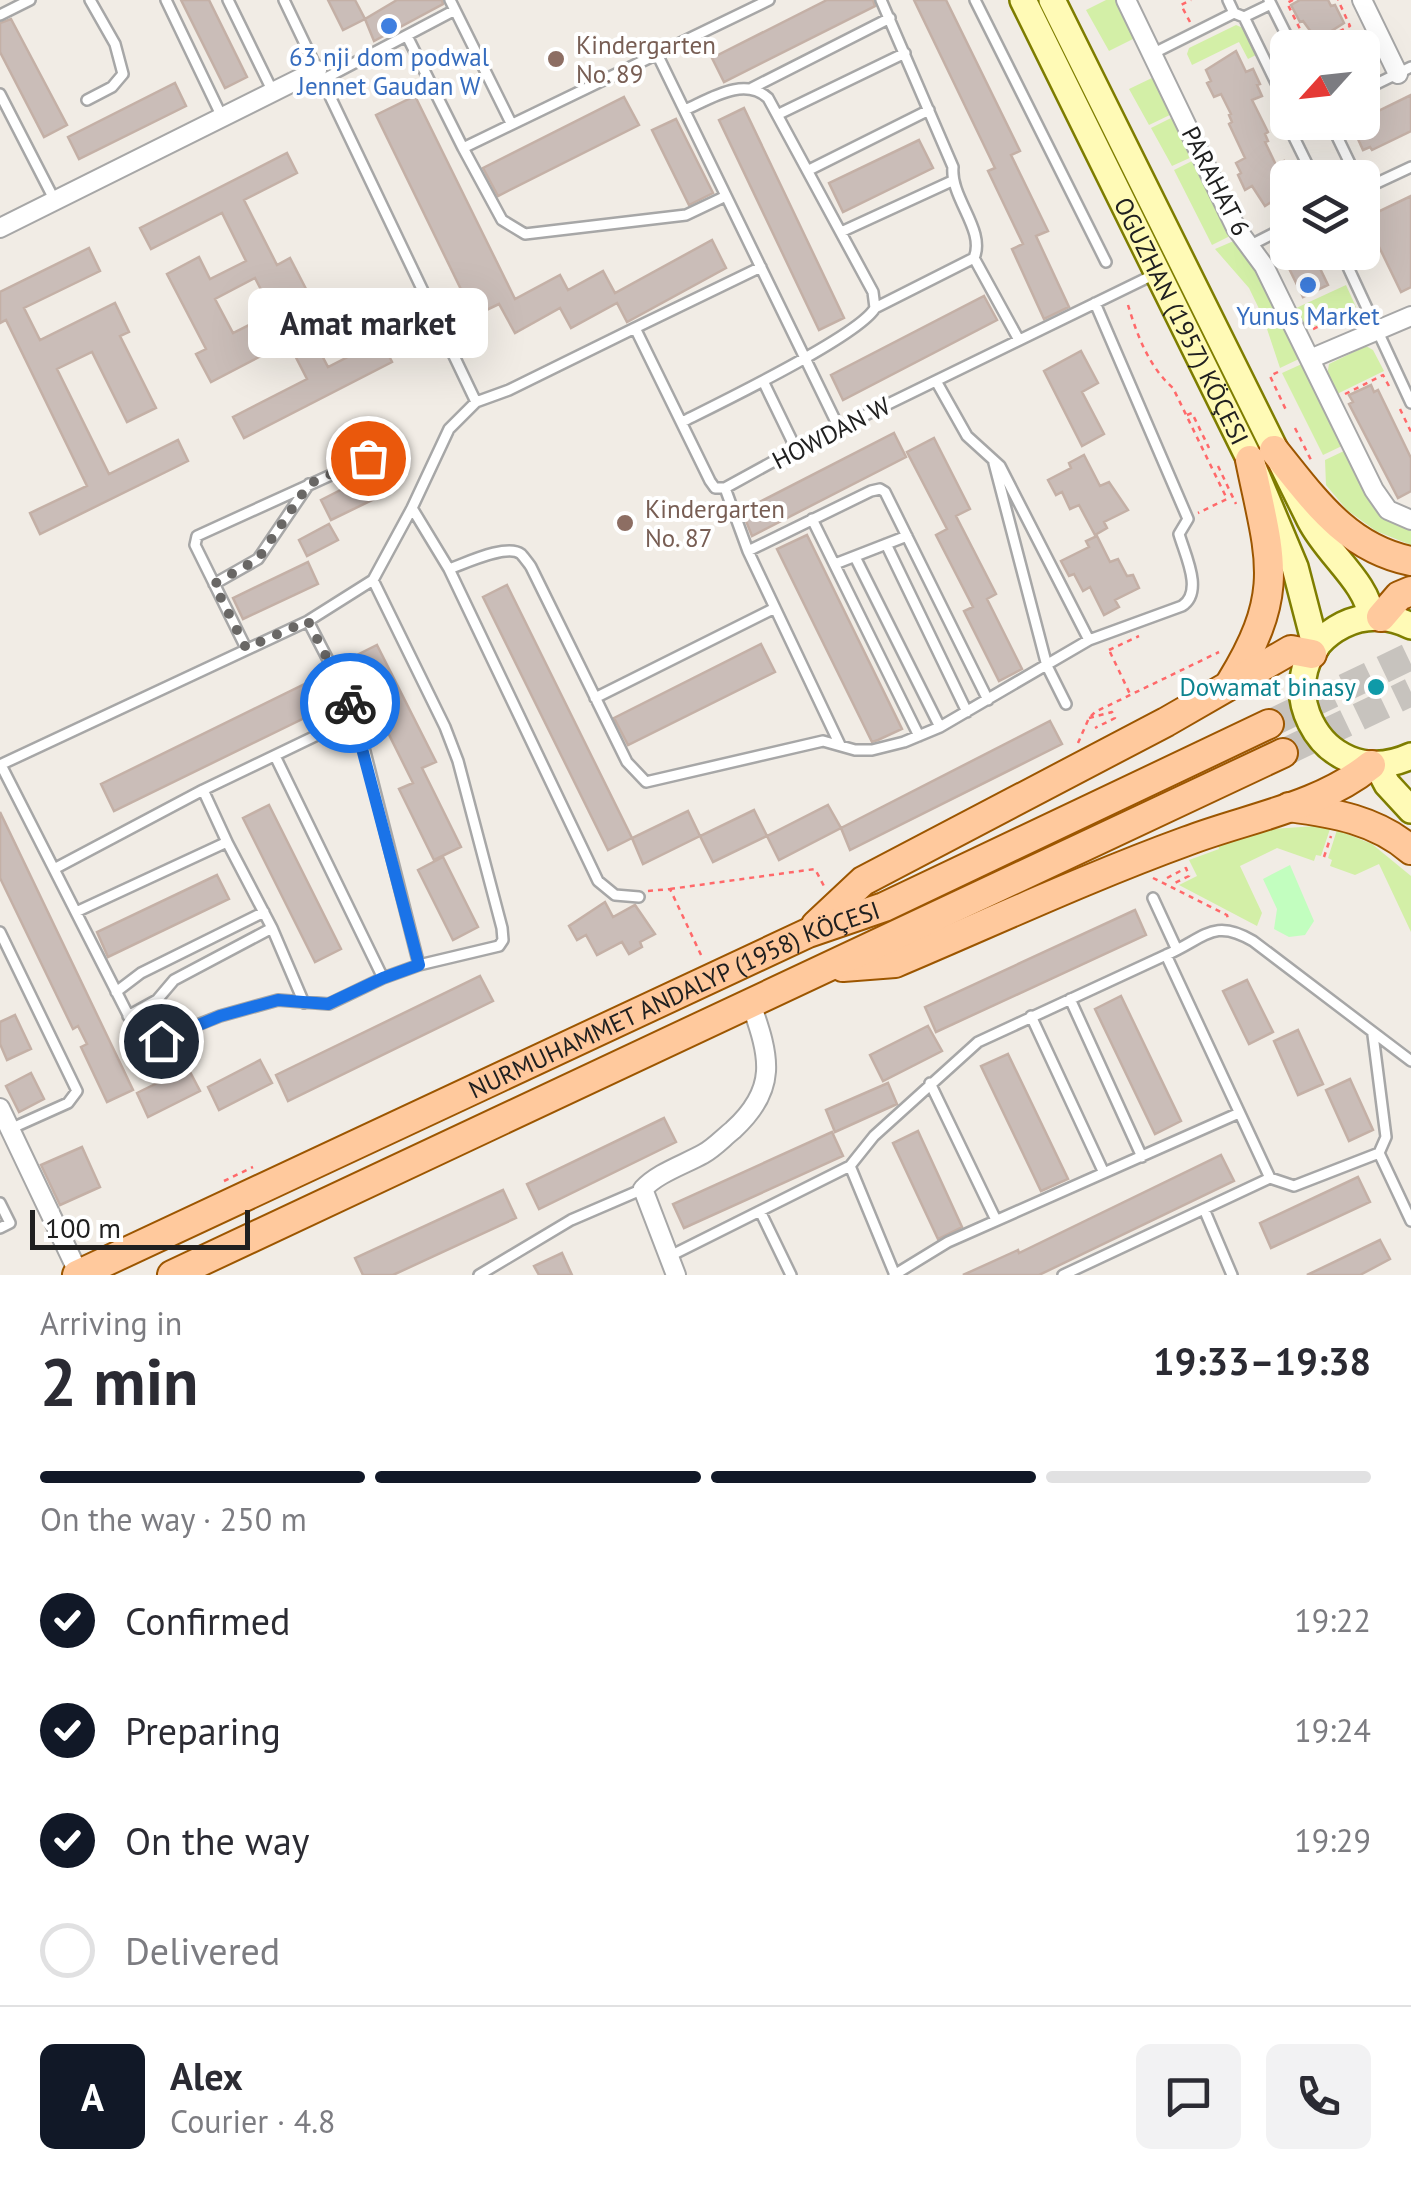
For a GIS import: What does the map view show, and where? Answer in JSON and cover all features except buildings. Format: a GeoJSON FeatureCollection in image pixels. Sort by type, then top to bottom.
{"type":"FeatureCollection","features":[{"type":"Feature","properties":{"kind":"main road","name":"OGUZHAN (1957) KÖÇESI"},"geometry":{"type":"LineString","coordinates":[[1023,0],[1158,273],[1262,454],[1321,542],[1365,592],[1376,617]]}},
{"type":"Feature","properties":{"kind":"main road","name":"OGUZHAN (1957) KÖÇESI"},"geometry":{"type":"LineString","coordinates":[[1052,0],[1262,454],[1295,567],[1314,651]]}},
{"type":"Feature","properties":{"kind":"main road"},"geometry":{"type":"LineString","coordinates":[[1262,454],[1357,541],[1411,561]]}},
{"type":"Feature","properties":{"kind":"main road"},"geometry":{"type":"LineString","coordinates":[[1228,687],[1252,647],[1268,604],[1262,454]]}},
{"type":"Feature","properties":{"kind":"main road"},"geometry":{"type":"LineString","coordinates":[[1411,591],[1399,596],[1376,617],[1340,626],[1314,651],[1302,690],[1311,725],[1336,753],[1374,765],[1411,810]]}},
{"type":"Feature","properties":{"kind":"main road"},"geometry":{"type":"LineString","coordinates":[[1376,617],[1411,626]]}},
{"type":"Feature","properties":{"kind":"main road"},"geometry":{"type":"LineString","coordinates":[[808,933],[863,881],[1166,722],[1291,650],[1314,651]]}},
{"type":"Feature","properties":{"kind":"main road","name":"NURMUHAMMET ANDALYP (1958) KÖÇESI"},"geometry":{"type":"LineString","coordinates":[[78,1274],[808,933],[884,907],[1270,724]]}},
{"type":"Feature","properties":{"kind":"main road","name":"NURMUHAMMET ANDALYP (1958) KÖÇESI"},"geometry":{"type":"LineString","coordinates":[[172,1275],[1283,753]]}},
{"type":"Feature","properties":{"kind":"main road"},"geometry":{"type":"LineString","coordinates":[[827,969],[895,962],[1186,841],[1288,807],[1352,780],[1374,765],[1411,756]]}},
{"type":"Feature","properties":{"kind":"main road"},"geometry":{"type":"LineString","coordinates":[[1288,807],[1373,825],[1411,850]]}},
{"type":"Feature","properties":{"kind":"street","name":"PARAHAT 6"},"geometry":{"type":"LineString","coordinates":[[1126,0],[1236,228],[1264,266],[1382,504],[1395,515],[1411,520]]}},
{"type":"Feature","properties":{"kind":"street"},"geometry":{"type":"LineString","coordinates":[[1362,0],[1405,71]]}},
{"type":"Feature","properties":{"kind":"street"},"geometry":{"type":"LineString","coordinates":[[0,228],[273,92],[320,75]]}},
{"type":"Feature","properties":{"kind":"street"},"geometry":{"type":"LineString","coordinates":[[1310,359],[1411,316]]}},
{"type":"Feature","properties":{"kind":"street"},"geometry":{"type":"LineString","coordinates":[[676,1275],[643,1189],[708,1151],[750,1114],[763,1095],[768,1067],[750,1004]]}},
{"type":"Feature","properties":{"kind":"street"},"geometry":{"type":"LineString","coordinates":[[3,1116],[78,1274]]}},
{"type":"Feature","properties":{"kind":"lane"},"geometry":{"type":"LineString","coordinates":[[0,15],[30,0]]}},
{"type":"Feature","properties":{"kind":"lane"},"geometry":{"type":"LineString","coordinates":[[87,100],[112,87],[123,74],[115,44],[90,0]]}},
{"type":"Feature","properties":{"kind":"lane"},"geometry":{"type":"LineString","coordinates":[[166,0],[222,117]]}},
{"type":"Feature","properties":{"kind":"lane"},"geometry":{"type":"LineString","coordinates":[[228,0],[273,92]]}},
{"type":"Feature","properties":{"kind":"lane"},"geometry":{"type":"LineString","coordinates":[[284,0],[476,402]]}},
{"type":"Feature","properties":{"kind":"lane"},"geometry":{"type":"LineString","coordinates":[[463,148],[658,56],[748,4],[768,0]]}},
{"type":"Feature","properties":{"kind":"lane"},"geometry":{"type":"LineString","coordinates":[[881,0],[953,167],[952,182],[978,242],[974,258],[1018,340]]}},
{"type":"Feature","properties":{"kind":"lane"},"geometry":{"type":"LineString","coordinates":[[975,0],[1106,262]]}},
{"type":"Feature","properties":{"kind":"lane"},"geometry":{"type":"LineString","coordinates":[[1228,0],[1270,72]]}},
{"type":"Feature","properties":{"kind":"lane"},"geometry":{"type":"LineString","coordinates":[[1152,54],[1270,2],[1284,30]]}},
{"type":"Feature","properties":{"kind":"lane"},"geometry":{"type":"LineString","coordinates":[[320,75],[406,36],[452,5],[511,123]]}},
{"type":"Feature","properties":{"kind":"lane"},"geometry":{"type":"LineString","coordinates":[[684,110],[720,95],[752,88],[890,18]]}},
{"type":"Feature","properties":{"kind":"lane"},"geometry":{"type":"LineString","coordinates":[[406,36],[502,220],[524,234],[686,215],[726,196]]}},
{"type":"Feature","properties":{"kind":"lane"},"geometry":{"type":"LineString","coordinates":[[779,114],[905,52]]}},
{"type":"Feature","properties":{"kind":"lane"},"geometry":{"type":"LineString","coordinates":[[658,56],[839,428]]}},
{"type":"Feature","properties":{"kind":"lane"},"geometry":{"type":"LineString","coordinates":[[1380,83],[1405,71]]}},
{"type":"Feature","properties":{"kind":"lane"},"geometry":{"type":"LineString","coordinates":[[752,88],[768,98],[779,114],[873,292],[876,308]]}},
{"type":"Feature","properties":{"kind":"lane"},"geometry":{"type":"LineString","coordinates":[[0,94],[55,201]]}},
{"type":"Feature","properties":{"kind":"lane"},"geometry":{"type":"LineString","coordinates":[[808,170],[929,110]]}},
{"type":"Feature","properties":{"kind":"lane"},"geometry":{"type":"LineString","coordinates":[[1380,182],[1411,167]]}},
{"type":"Feature","properties":{"kind":"lane"},"geometry":{"type":"LineString","coordinates":[[841,232],[952,182]]}},
{"type":"Feature","properties":{"kind":"lane"},"geometry":{"type":"LineString","coordinates":[[1249,246],[1270,235]]}},
{"type":"Feature","properties":{"kind":"lane"},"geometry":{"type":"LineString","coordinates":[[682,422],[804,357],[864,321],[876,308],[974,258]]}},
{"type":"Feature","properties":{"kind":"lane"},"geometry":{"type":"LineString","coordinates":[[373,580],[458,761],[503,940],[499,946],[383,978],[328,1004],[278,1000],[220,1016],[144,1046],[0,765],[308,621],[373,580],[449,429],[476,402],[509,390],[761,267]]}},
{"type":"Feature","properties":{"kind":"lane"},"geometry":{"type":"LineString","coordinates":[[1349,270],[1411,404]]}},
{"type":"Feature","properties":{"kind":"lane","name":"HOWDAN W"},"geometry":{"type":"LineString","coordinates":[[725,488],[796,449],[1158,273]]}},
{"type":"Feature","properties":{"kind":"lane"},"geometry":{"type":"LineString","coordinates":[[449,570],[495,553],[512,550],[522,554],[627,762],[646,782],[824,741],[855,750],[872,750],[919,736],[1089,640],[1182,606],[1193,597],[1179,534],[1188,518],[1095,303]]}},
{"type":"Feature","properties":{"kind":"lane"},"geometry":{"type":"LineString","coordinates":[[635,328],[710,481],[715,488],[725,488],[748,551],[840,744]]}},
{"type":"Feature","properties":{"kind":"lane"},"geometry":{"type":"LineString","coordinates":[[763,381],[796,449]]}},
{"type":"Feature","properties":{"kind":"lane"},"geometry":{"type":"LineString","coordinates":[[936,381],[967,436],[1000,466],[1089,640]]}},
{"type":"Feature","properties":{"kind":"lane"},"geometry":{"type":"LineString","coordinates":[[246,648],[195,545],[197,536],[397,445]]}},
{"type":"Feature","properties":{"kind":"lane"},"geometry":{"type":"LineString","coordinates":[[993,460],[1047,666],[1066,704]]}},
{"type":"Feature","properties":{"kind":"lane"},"geometry":{"type":"LineString","coordinates":[[214,584],[258,559],[309,484]]}},
{"type":"Feature","properties":{"kind":"lane"},"geometry":{"type":"LineString","coordinates":[[748,551],[880,488],[908,536],[988,700]]}},
{"type":"Feature","properties":{"kind":"lane"},"geometry":{"type":"LineString","coordinates":[[412,508],[449,570],[598,881],[615,896],[635,897]]}},
{"type":"Feature","properties":{"kind":"lane"},"geometry":{"type":"LineString","coordinates":[[812,518],[919,736]]}},
{"type":"Feature","properties":{"kind":"lane"},"geometry":{"type":"LineString","coordinates":[[834,564],[908,536]]}},
{"type":"Feature","properties":{"kind":"lane"},"geometry":{"type":"LineString","coordinates":[[886,544],[967,712]]}},
{"type":"Feature","properties":{"kind":"lane"},"geometry":{"type":"LineString","coordinates":[[855,556],[940,727]]}},
{"type":"Feature","properties":{"kind":"lane"},"geometry":{"type":"LineString","coordinates":[[596,698],[775,608]]}},
{"type":"Feature","properties":{"kind":"lane"},"geometry":{"type":"LineString","coordinates":[[308,621],[355,712],[419,965]]}},
{"type":"Feature","properties":{"kind":"lane"},"geometry":{"type":"LineString","coordinates":[[54,869],[203,790],[334,727],[355,712]]}},
{"type":"Feature","properties":{"kind":"lane"},"geometry":{"type":"LineString","coordinates":[[275,756],[383,978]]}},
{"type":"Feature","properties":{"kind":"lane"},"geometry":{"type":"LineString","coordinates":[[203,790],[272,928],[304,1003]]}},
{"type":"Feature","properties":{"kind":"lane"},"geometry":{"type":"LineString","coordinates":[[76,912],[227,842]]}},
{"type":"Feature","properties":{"kind":"lane"},"geometry":{"type":"LineString","coordinates":[[1152,898],[1178,950]]}},
{"type":"Feature","properties":{"kind":"lane"},"geometry":{"type":"LineString","coordinates":[[116,992],[141,973],[264,912]]}},
{"type":"Feature","properties":{"kind":"lane"},"geometry":{"type":"LineString","coordinates":[[128,1016],[158,1000],[174,980],[272,928]]}},
{"type":"Feature","properties":{"kind":"lane"},"geometry":{"type":"LineString","coordinates":[[668,1257],[850,1166],[874,1136],[978,1042],[1214,931],[1230,929],[1253,941],[1411,1062]]}},
{"type":"Feature","properties":{"kind":"lane"},"geometry":{"type":"LineString","coordinates":[[0,932],[78,1092],[68,1102],[3,1116]]}},
{"type":"Feature","properties":{"kind":"lane"},"geometry":{"type":"LineString","coordinates":[[1166,955],[1270,1178]]}},
{"type":"Feature","properties":{"kind":"lane"},"geometry":{"type":"LineString","coordinates":[[1070,999],[1142,1157]]}},
{"type":"Feature","properties":{"kind":"lane"},"geometry":{"type":"LineString","coordinates":[[1031,1016],[1104,1173]]}},
{"type":"Feature","properties":{"kind":"lane"},"geometry":{"type":"LineString","coordinates":[[1063,1275],[1270,1178],[1294,1186],[1379,1153],[1386,1137],[1373,1034]]}},
{"type":"Feature","properties":{"kind":"lane"},"geometry":{"type":"LineString","coordinates":[[930,1082],[996,1220]]}},
{"type":"Feature","properties":{"kind":"lane"},"geometry":{"type":"LineString","coordinates":[[850,1166],[894,1275],[948,1242],[1239,1113]]}},
{"type":"Feature","properties":{"kind":"lane"},"geometry":{"type":"LineString","coordinates":[[1379,1153],[1411,1221]]}},
{"type":"Feature","properties":{"kind":"lane"},"geometry":{"type":"LineString","coordinates":[[479,1275],[570,1220],[643,1189]]}},
{"type":"Feature","properties":{"kind":"lane"},"geometry":{"type":"LineString","coordinates":[[0,1204],[10,1223],[0,1228]]}},
{"type":"Feature","properties":{"kind":"lane"},"geometry":{"type":"LineString","coordinates":[[1204,1209],[1232,1275]]}},
{"type":"Feature","properties":{"kind":"lane"},"geometry":{"type":"LineString","coordinates":[[760,1211],[791,1275]]}},
{"type":"Feature","properties":{"kind":"path"},"geometry":{"type":"LineString","coordinates":[[1190,23],[1182,5],[1191,0]]}},
{"type":"Feature","properties":{"kind":"path"},"geometry":{"type":"LineString","coordinates":[[1294,0],[1288,3],[1308,47],[1350,26],[1338,0]]}},
{"type":"Feature","properties":{"kind":"path"},"geometry":{"type":"LineString","coordinates":[[1128,305],[1158,375],[1173,388],[1227,499],[1188,518]]}},
{"type":"Feature","properties":{"kind":"path"},"geometry":{"type":"LineString","coordinates":[[1305,332],[1356,309]]}},
{"type":"Feature","properties":{"kind":"path"},"geometry":{"type":"LineString","coordinates":[[1278,372],[1270,376],[1286,410]]}},
{"type":"Feature","properties":{"kind":"path"},"geometry":{"type":"LineString","coordinates":[[1337,398],[1384,375],[1390,390]]}},
{"type":"Feature","properties":{"kind":"path"},"geometry":{"type":"LineString","coordinates":[[1397,404],[1411,432]]}},
{"type":"Feature","properties":{"kind":"path"},"geometry":{"type":"LineString","coordinates":[[1185,416],[1192,413],[1210,448]]}},
{"type":"Feature","properties":{"kind":"path"},"geometry":{"type":"LineString","coordinates":[[1295,428],[1312,463]]}},
{"type":"Feature","properties":{"kind":"path"},"geometry":{"type":"LineString","coordinates":[[1218,466],[1236,504]]}},
{"type":"Feature","properties":{"kind":"path"},"geometry":{"type":"LineString","coordinates":[[1104,636],[1131,696]]}},
{"type":"Feature","properties":{"kind":"path"},"geometry":{"type":"LineString","coordinates":[[1078,744],[1089,718],[1219,652]]}},
{"type":"Feature","properties":{"kind":"path"},"geometry":{"type":"LineString","coordinates":[[1089,718],[1112,712],[1115,718],[1095,728]]}},
{"type":"Feature","properties":{"kind":"path"},"geometry":{"type":"LineString","coordinates":[[1324,857],[1334,830]]}},
{"type":"Feature","properties":{"kind":"path"},"geometry":{"type":"LineString","coordinates":[[1166,878],[1186,868],[1189,876],[1171,886]]}},
{"type":"Feature","properties":{"kind":"path"},"geometry":{"type":"LineString","coordinates":[[635,897],[644,892],[815,869],[828,892]]}},
{"type":"Feature","properties":{"kind":"path"},"geometry":{"type":"LineString","coordinates":[[1149,876],[1227,914],[1230,929]]}},
{"type":"Feature","properties":{"kind":"path"},"geometry":{"type":"LineString","coordinates":[[670,889],[702,958]]}},
{"type":"Feature","properties":{"kind":"path"},"geometry":{"type":"LineString","coordinates":[[224,1182],[253,1168]]}},
{"type":"Feature","properties":{"kind":"green space"},"geometry":{"type":"Polygon","coordinates":[[[1106,0],[1119,0],[1137,37],[1109,51],[1086,10],[1106,0]]]}},
{"type":"Feature","properties":{"kind":"green space"},"geometry":{"type":"Polygon","coordinates":[[[1236,25],[1243,28],[1256,55],[1248,59],[1239,42],[1192,65],[1187,54],[1189,48],[1236,25]]]}},
{"type":"Feature","properties":{"kind":"green space"},"geometry":{"type":"Polygon","coordinates":[[[1156,76],[1174,113],[1149,125],[1129,89],[1156,76]]]}},
{"type":"Feature","properties":{"kind":"green space"},"geometry":{"type":"Polygon","coordinates":[[[1175,116],[1194,156],[1172,166],[1151,128],[1175,116]]]}},
{"type":"Feature","properties":{"kind":"green space"},"geometry":{"type":"Polygon","coordinates":[[[1196,159],[1232,235],[1212,245],[1174,170],[1196,159]]]}},
{"type":"Feature","properties":{"kind":"green space"},"geometry":{"type":"Polygon","coordinates":[[[1236,240],[1259,271],[1301,358],[1280,368],[1249,288],[1215,249],[1236,240]]]}},
{"type":"Feature","properties":{"kind":"green space"},"geometry":{"type":"Polygon","coordinates":[[[1346,285],[1356,307],[1304,331],[1294,309],[1346,285]]]}},
{"type":"Feature","properties":{"kind":"green space"},"geometry":{"type":"Polygon","coordinates":[[[1366,346],[1373,350],[1384,371],[1337,394],[1327,376],[1329,364],[1366,346]]]}},
{"type":"Feature","properties":{"kind":"green space"},"geometry":{"type":"Polygon","coordinates":[[[1304,363],[1344,445],[1323,455],[1282,373],[1304,363]]]}},
{"type":"Feature","properties":{"kind":"green space"},"geometry":{"type":"Polygon","coordinates":[[[1346,450],[1411,525],[1411,545],[1376,531],[1347,510],[1326,485],[1325,460],[1346,450]]]}},
{"type":"Feature","properties":{"kind":"green space"},"geometry":{"type":"Polygon","coordinates":[[[1272,829],[1330,829],[1321,856],[1316,855],[1314,861],[1277,848],[1240,866],[1262,913],[1257,926],[1179,885],[1197,876],[1189,860],[1219,849],[1218,845],[1272,829]]]}},
{"type":"Feature","properties":{"kind":"green space"},"geometry":{"type":"Polygon","coordinates":[[[1337,830],[1372,844],[1411,876],[1411,932],[1379,864],[1355,875],[1330,866],[1332,860],[1328,858],[1337,830]]]}},
{"type":"Feature","properties":{"kind":"green space"},"geometry":{"type":"Polygon","coordinates":[[[1290,865],[1314,921],[1305,935],[1289,937],[1274,929],[1277,909],[1263,879],[1290,865]]]}},
{"type":"Feature","properties":{"kind":"tunnel"},"geometry":{"type":"LineString","coordinates":[[1269,724],[1411,656]]}},
{"type":"Feature","properties":{"kind":"tunnel"},"geometry":{"type":"LineString","coordinates":[[1283,753],[1411,692]]}},
{"type":"Feature","properties":{"kind":"way so far"},"geometry":{"type":"LineString","coordinates":[[350,703],[308,621],[246,648],[214,584],[258,559],[309,484],[368,458]]}},
{"type":"Feature","properties":{"kind":"place","name":"63 nji dom podwal Jennet Gaudan W"},"geometry":{"type":"Point","coordinates":[389,26]}},
{"type":"Feature","properties":{"kind":"place","name":"Kindergarten No. 89"},"geometry":{"type":"Point","coordinates":[556,59]}},
{"type":"Feature","properties":{"kind":"place","name":"Yunus Market"},"geometry":{"type":"Point","coordinates":[1308,285]}},
{"type":"Feature","properties":{"kind":"place","name":"Amat market"},"geometry":{"type":"Point","coordinates":[368,458]}},
{"type":"Feature","properties":{"kind":"place","name":"Kindergarten No. 87"},"geometry":{"type":"Point","coordinates":[625,523]}},
{"type":"Feature","properties":{"kind":"place","name":"Dowamat binasy"},"geometry":{"type":"Point","coordinates":[1376,687]}},
{"type":"Feature","properties":{"kind":"route"},"geometry":{"type":"LineString","coordinates":[[161,1041],[220,1016],[278,1000],[328,1004],[419,965],[350,703]]}}]}
